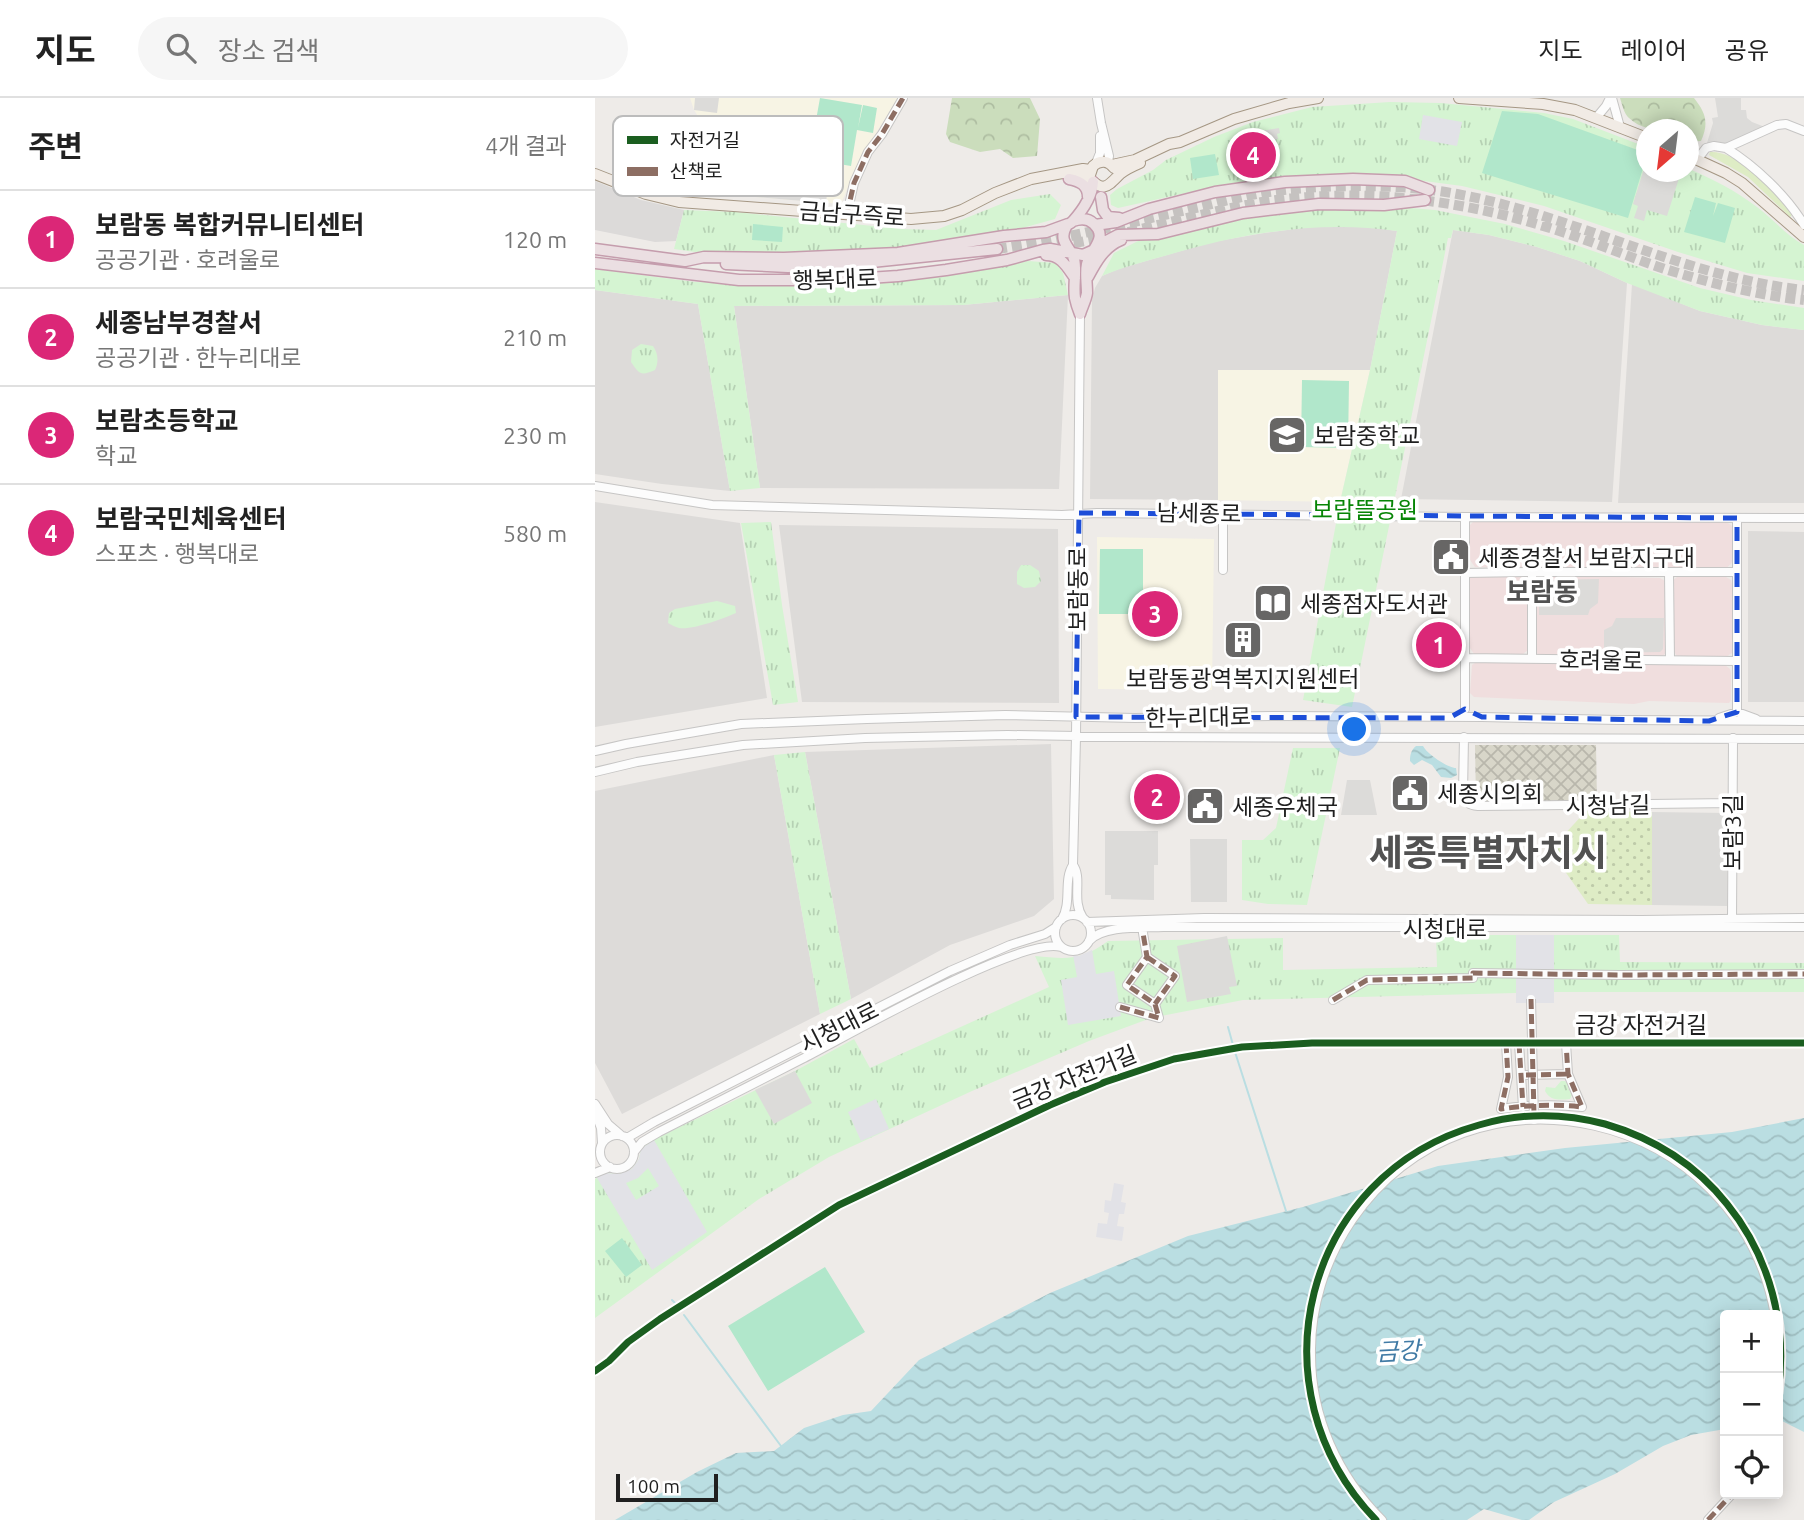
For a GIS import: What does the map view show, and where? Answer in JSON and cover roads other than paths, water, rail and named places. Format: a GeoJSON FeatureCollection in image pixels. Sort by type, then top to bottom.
{"type":"FeatureCollection","features":[{"type":"Feature","properties":{"kind":"highway"},"geometry":{"type":"LineString","coordinates":[[1069,178],[1080,181],[1086,187],[1089,200]]}},
{"type":"Feature","properties":{"kind":"highway"},"geometry":{"type":"LineString","coordinates":[[1081,279],[1113,243],[1127,238],[1158,234],[1243,213],[1319,204],[1384,205],[1427,195],[1405,181],[1321,179],[1285,182],[1215,192],[1149,209],[1116,222],[1095,225]]}},
{"type":"Feature","properties":{"kind":"highway"},"geometry":{"type":"LineString","coordinates":[[1080,314],[1087,295],[1072,252],[1064,242],[1065,230],[1089,200],[1093,182]]}},
{"type":"Feature","properties":{"kind":"highway"},"geometry":{"type":"LineString","coordinates":[[1095,225],[1098,203],[1111,183]]}},
{"type":"Feature","properties":{"kind":"highway"},"geometry":{"type":"LineString","coordinates":[[1101,198],[1103,210],[1108,216],[1115,219],[1129,217]]}},
{"type":"Feature","properties":{"kind":"highway"},"geometry":{"type":"LineString","coordinates":[[1149,209],[1144,216],[1145,225],[1158,234]]}},
{"type":"Feature","properties":{"kind":"highway"},"geometry":{"type":"LineString","coordinates":[[1003,257],[1043,250],[1083,255],[1096,248],[1100,235],[1095,225],[1085,219],[1071,223]]}},
{"type":"Feature","properties":{"kind":"highway","name":"행복대로"},"geometry":{"type":"LineString","coordinates":[[595,263],[684,267],[704,257],[785,258],[898,253],[1046,232],[1071,223]]}},
{"type":"Feature","properties":{"kind":"highway"},"geometry":{"type":"LineString","coordinates":[[1081,279],[1087,261],[1102,242],[1118,235],[1158,234]]}},
{"type":"Feature","properties":{"kind":"highway"},"geometry":{"type":"LineString","coordinates":[[1003,257],[1013,253],[1013,244],[1010,238],[1005,236]]}},
{"type":"Feature","properties":{"kind":"highway","name":"행복대로"},"geometry":{"type":"LineString","coordinates":[[595,249],[684,267]]}},
{"type":"Feature","properties":{"kind":"highway"},"geometry":{"type":"LineString","coordinates":[[684,267],[788,267],[1052,255],[1081,279]]}},
{"type":"Feature","properties":{"kind":"main road"},"geometry":{"type":"LineString","coordinates":[[1180,142],[1176,148],[1122,172],[1111,183],[1100,187],[1093,182],[1090,174],[1100,162],[1110,164],[1135,160],[1234,119],[1289,103],[1318,98]]}},
{"type":"Feature","properties":{"kind":"main road"},"geometry":{"type":"LineString","coordinates":[[1459,98],[1543,104],[1575,110],[1636,134]]}},
{"type":"Feature","properties":{"kind":"main road"},"geometry":{"type":"LineString","coordinates":[[1699,161],[1742,183],[1804,237]]}},
{"type":"Feature","properties":{"kind":"main road"},"geometry":{"type":"LineString","coordinates":[[1110,164],[1116,172],[1111,183]]}},
{"type":"Feature","properties":{"kind":"main road","name":"금남구즉로"},"geometry":{"type":"LineString","coordinates":[[654,196],[679,202],[911,219],[944,216],[1031,179],[1094,167]]}},
{"type":"Feature","properties":{"kind":"main road","name":"금남구즉로"},"geometry":{"type":"LineString","coordinates":[[595,174],[613,181]]}},
{"type":"Feature","properties":{"kind":"main road","name":"금남구즉로"},"geometry":{"type":"LineString","coordinates":[[1023,183],[1028,186],[1088,177],[1093,182]]}},
{"type":"Feature","properties":{"kind":"street"},"geometry":{"type":"LineString","coordinates":[[847,214],[854,183],[868,152],[903,98]]}},
{"type":"Feature","properties":{"kind":"street"},"geometry":{"type":"LineString","coordinates":[[1097,98],[1110,164]]}},
{"type":"Feature","properties":{"kind":"street"},"geometry":{"type":"LineString","coordinates":[[1596,118],[1611,98]]}},
{"type":"Feature","properties":{"kind":"street"},"geometry":{"type":"LineString","coordinates":[[1611,98],[1620,127]]}},
{"type":"Feature","properties":{"kind":"street"},"geometry":{"type":"LineString","coordinates":[[1094,167],[1100,153],[1101,123]]}},
{"type":"Feature","properties":{"kind":"street"},"geometry":{"type":"LineString","coordinates":[[1726,148],[1777,125],[1786,124],[1804,131]]}},
{"type":"Feature","properties":{"kind":"street"},"geometry":{"type":"LineString","coordinates":[[1699,153],[1714,146],[1726,148],[1739,156],[1766,179],[1804,225]]}},
{"type":"Feature","properties":{"kind":"street","name":"보람동로"},"geometry":{"type":"LineString","coordinates":[[1073,865],[1080,314]]}},
{"type":"Feature","properties":{"kind":"street","name":"남세종로"},"geometry":{"type":"LineString","coordinates":[[595,486],[712,505],[1062,515],[1804,518]]}},
{"type":"Feature","properties":{"kind":"street"},"geometry":{"type":"LineString","coordinates":[[1223,514],[1223,570]]}},
{"type":"Feature","properties":{"kind":"street"},"geometry":{"type":"LineString","coordinates":[[1465,517],[1465,709],[1472,715],[1482,717]]}},
{"type":"Feature","properties":{"kind":"street"},"geometry":{"type":"LineString","coordinates":[[1737,517],[1737,712]]}},
{"type":"Feature","properties":{"kind":"street"},"geometry":{"type":"LineString","coordinates":[[1532,572],[1532,659]]}},
{"type":"Feature","properties":{"kind":"street"},"geometry":{"type":"LineString","coordinates":[[1465,573],[1737,572]]}},
{"type":"Feature","properties":{"kind":"street"},"geometry":{"type":"LineString","coordinates":[[1669,573],[1670,660]]}},
{"type":"Feature","properties":{"kind":"street","name":"호려울로"},"geometry":{"type":"LineString","coordinates":[[1465,658],[1737,661]]}},
{"type":"Feature","properties":{"kind":"street"},"geometry":{"type":"LineString","coordinates":[[1449,718],[1465,709]]}},
{"type":"Feature","properties":{"kind":"street"},"geometry":{"type":"LineString","coordinates":[[1709,721],[1737,712],[1762,721]]}},
{"type":"Feature","properties":{"kind":"street","name":"한누리대로"},"geometry":{"type":"LineString","coordinates":[[595,751],[741,724],[1005,715],[1804,721]]}},
{"type":"Feature","properties":{"kind":"street","name":"한누리대로"},"geometry":{"type":"LineString","coordinates":[[595,772],[637,762],[743,745],[878,738],[1008,735],[1804,739]]}},
{"type":"Feature","properties":{"kind":"street","name":"시청남길"},"geometry":{"type":"LineString","coordinates":[[1464,737],[1463,794],[1466,802],[1471,805],[1733,803]]}},
{"type":"Feature","properties":{"kind":"street","name":"보람3길"},"geometry":{"type":"LineString","coordinates":[[1732,922],[1733,738]]}},
{"type":"Feature","properties":{"kind":"street"},"geometry":{"type":"LineString","coordinates":[[1073,865],[1077,870],[1078,911],[1091,931],[1086,946],[1077,951],[1066,950],[1055,938],[1056,927],[1066,912],[1070,870],[1073,865]]}},
{"type":"Feature","properties":{"kind":"street"},"geometry":{"type":"LineString","coordinates":[[1062,919],[1073,915],[1085,920]]}},
{"type":"Feature","properties":{"kind":"street","name":"시청대로"},"geometry":{"type":"LineString","coordinates":[[1089,941],[1099,932],[1163,928],[1732,922],[1804,918]]}},
{"type":"Feature","properties":{"kind":"street","name":"시청대로"},"geometry":{"type":"LineString","coordinates":[[1085,920],[1642,920],[1804,927]]}},
{"type":"Feature","properties":{"kind":"street","name":"시청대로"},"geometry":{"type":"LineString","coordinates":[[625,1137],[901,995],[975,959],[1045,934],[1056,927]]}},
{"type":"Feature","properties":{"kind":"street"},"geometry":{"type":"LineString","coordinates":[[1127,985],[1147,957],[1143,933]]}},
{"type":"Feature","properties":{"kind":"street","name":"시청대로"},"geometry":{"type":"LineString","coordinates":[[634,1152],[642,1142],[659,1132],[954,980],[1018,953],[1049,945],[1061,947]]}},
{"type":"Feature","properties":{"kind":"street"},"geometry":{"type":"LineString","coordinates":[[1147,957],[1179,974],[1155,1003]]}},
{"type":"Feature","properties":{"kind":"street"},"geometry":{"type":"LineString","coordinates":[[1333,1000],[1367,980],[1473,978],[1473,973],[1804,974]]}},
{"type":"Feature","properties":{"kind":"street"},"geometry":{"type":"LineString","coordinates":[[1116,987],[1127,985],[1155,1003],[1159,1018],[1120,1007]]}},
{"type":"Feature","properties":{"kind":"street"},"geometry":{"type":"LineString","coordinates":[[1531,999],[1534,1120]]}},
{"type":"Feature","properties":{"kind":"street"},"geometry":{"type":"LineString","coordinates":[[1507,1043],[1508,1077],[1501,1109],[1582,1107],[1568,1074],[1566,1043]]}},
{"type":"Feature","properties":{"kind":"street"},"geometry":{"type":"LineString","coordinates":[[1519,1043],[1523,1107]]}},
{"type":"Feature","properties":{"kind":"street"},"geometry":{"type":"LineString","coordinates":[[1508,1057],[1520,1056]]}},
{"type":"Feature","properties":{"kind":"street"},"geometry":{"type":"LineString","coordinates":[[1521,1075],[1568,1074]]}},
{"type":"Feature","properties":{"kind":"street"},"geometry":{"type":"LineString","coordinates":[[595,1104],[608,1124],[631,1143],[634,1152],[633,1160],[629,1164],[618,1169],[603,1162],[599,1151],[601,1128],[595,1112]]}},
{"type":"Feature","properties":{"kind":"street"},"geometry":{"type":"LineString","coordinates":[[1382,1520],[1364,1501],[1344,1472],[1328,1440],[1317,1406],[1311,1337],[1316,1302],[1326,1268],[1361,1208],[1385,1182],[1413,1160],[1443,1142],[1499,1124],[1534,1120],[1579,1122],[1623,1133],[1657,1149],[1694,1174],[1726,1206],[1751,1244],[1766,1278],[1774,1310]]}},
{"type":"Feature","properties":{"kind":"street"},"geometry":{"type":"LineString","coordinates":[[599,1151],[610,1137],[625,1137]]}},
{"type":"Feature","properties":{"kind":"street"},"geometry":{"type":"LineString","coordinates":[[595,1173],[610,1167]]}},
{"type":"Feature","properties":{"kind":"street"},"geometry":{"type":"LineString","coordinates":[[1708,1520],[1727,1499]]}},
{"type":"Feature","properties":{"kind":"water"},"geometry":{"type":"Polygon","coordinates":[[[1416,746],[1423,746],[1438,760],[1456,768],[1457,775],[1451,778],[1441,777],[1432,765],[1422,760],[1414,765],[1410,757],[1416,746]]]}},
{"type":"Feature","properties":{"kind":"water","name":"금강"},"geometry":{"type":"Polygon","coordinates":[[[1804,1118],[1804,1432],[1783,1422],[1783,1310],[1720,1310],[1720,1430],[1691,1435],[1663,1446],[1615,1474],[1554,1502],[1529,1520],[1484,1509],[1467,1520],[615,1520],[697,1472],[736,1453],[774,1451],[804,1428],[843,1415],[871,1411],[919,1360],[1050,1293],[1188,1236],[1303,1207],[1438,1166],[1565,1148],[1732,1132],[1804,1118]]]}},
{"type":"Feature","properties":{"kind":"waterway"},"geometry":{"type":"LineString","coordinates":[[1228,1027],[1233,1045]]}},
{"type":"Feature","properties":{"kind":"waterway"},"geometry":{"type":"LineString","coordinates":[[1235,1052],[1286,1211]]}},
{"type":"Feature","properties":{"kind":"waterway"},"geometry":{"type":"LineString","coordinates":[[672,1300],[676,1304]]}},
{"type":"Feature","properties":{"kind":"waterway"},"geometry":{"type":"LineString","coordinates":[[684,1315],[781,1446]]}},
{"type":"Feature","properties":{"kind":"tunnel"},"geometry":{"type":"LineString","coordinates":[[997,249],[1262,193],[1334,186],[1385,186],[1434,190],[1501,204],[1715,273],[1804,290]]}},
{"type":"Feature","properties":{"kind":"tunnel"},"geometry":{"type":"LineString","coordinates":[[1128,232],[1262,202],[1335,196],[1407,198],[1515,218],[1699,279],[1751,292],[1804,300]]}},
{"type":"Feature","properties":{"kind":"tunnel"},"geometry":{"type":"LineString","coordinates":[[1059,246],[1106,237]]}},
{"type":"Feature","properties":{"kind":"place","name":"보람국민체육센터"},"geometry":{"type":"Point","coordinates":[1253,155]}},
{"type":"Feature","properties":{"kind":"place","name":"보람중학교"},"geometry":{"type":"Point","coordinates":[1287,435]}},
{"type":"Feature","properties":{"kind":"place","name":"세종경찰서 보람지구대"},"geometry":{"type":"Point","coordinates":[1451,557]}},
{"type":"Feature","properties":{"kind":"place","name":"세종점자도서관"},"geometry":{"type":"Point","coordinates":[1273,603]}},
{"type":"Feature","properties":{"kind":"place","name":"보람초등학교"},"geometry":{"type":"Point","coordinates":[1155,614]}},
{"type":"Feature","properties":{"kind":"place","name":"보람동광역복지지원센터"},"geometry":{"type":"Point","coordinates":[1243,640]}},
{"type":"Feature","properties":{"kind":"place","name":"보람동 복합커뮤니티센터"},"geometry":{"type":"Point","coordinates":[1439,645]}},
{"type":"Feature","properties":{"kind":"place","name":"세종시의회"},"geometry":{"type":"Point","coordinates":[1410,793]}},
{"type":"Feature","properties":{"kind":"place","name":"세종남부경찰서"},"geometry":{"type":"Point","coordinates":[1157,797]}},
{"type":"Feature","properties":{"kind":"place","name":"세종우체국"},"geometry":{"type":"Point","coordinates":[1205,806]}},
{"type":"Feature","properties":{"kind":"district","name":"보람동"},"geometry":{"type":"Point","coordinates":[1542,591]}},
{"type":"Feature","properties":{"kind":"district","name":"세종특별자치시"},"geometry":{"type":"Point","coordinates":[1488,852]}},
{"type":"Feature","properties":{"kind":"park label","name":"보람뜰공원"},"geometry":{"type":"Point","coordinates":[1365,509]}}]}
